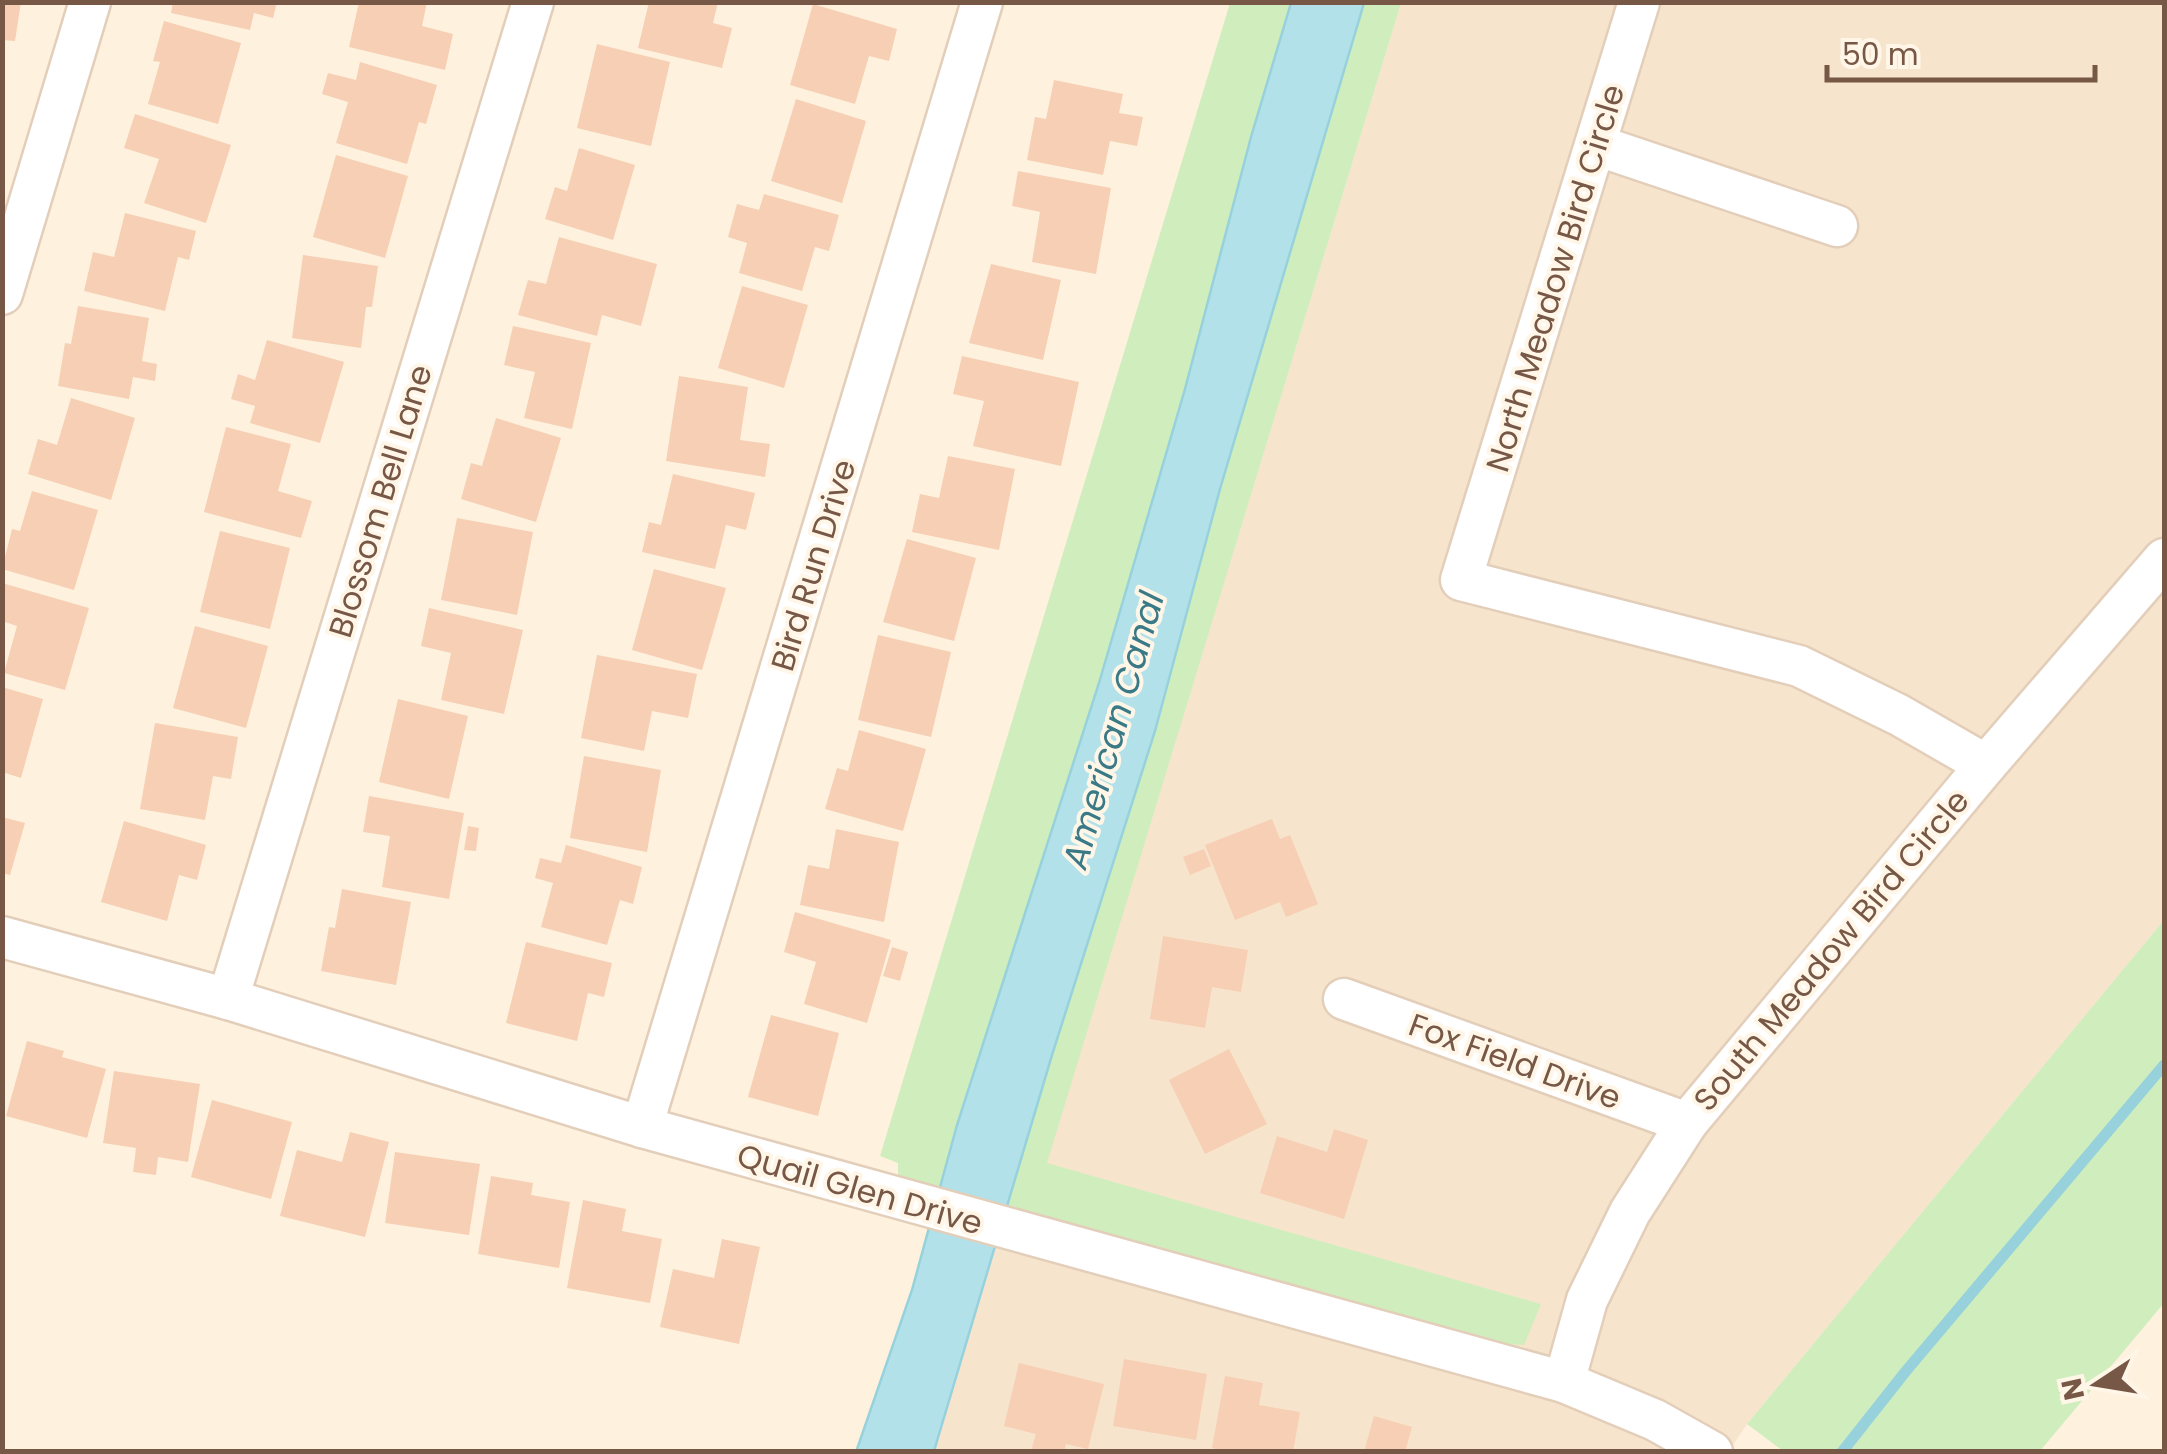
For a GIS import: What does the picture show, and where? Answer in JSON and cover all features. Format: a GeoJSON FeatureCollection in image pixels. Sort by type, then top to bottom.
{"type":"FeatureCollection","features":[{"type":"Feature","properties":{"kind":"street"},"geometry":{"type":"LineString","coordinates":[[2,294],[90,2]]}},
{"type":"Feature","properties":{"kind":"street","name":"Blossom Bell Lane"},"geometry":{"type":"LineString","coordinates":[[228,999],[533,2]]}},
{"type":"Feature","properties":{"kind":"street","name":"Bird Run Drive"},"geometry":{"type":"LineString","coordinates":[[642,1127],[982,2]]}},
{"type":"Feature","properties":{"kind":"street","name":"North Meadow Bird Circle"},"geometry":{"type":"LineString","coordinates":[[1639,2],[1461,580],[1799,666],[1899,715],[1986,765]]}},
{"type":"Feature","properties":{"kind":"street"},"geometry":{"type":"LineString","coordinates":[[1596,145],[1838,226]]}},
{"type":"Feature","properties":{"kind":"street","name":"South Meadow Bird Circle"},"geometry":{"type":"LineString","coordinates":[[1564,1382],[1587,1300],[1630,1212],[1687,1123],[2164,559]]}},
{"type":"Feature","properties":{"kind":"street","name":"Quail Glen Drive"},"geometry":{"type":"LineString","coordinates":[[2,938],[228,999],[642,1127],[1564,1382],[1655,1420],[1712,1452]]}},
{"type":"Feature","properties":{"kind":"street","name":"Fox Field Drive"},"geometry":{"type":"LineString","coordinates":[[1344,999],[1687,1123]]}},
{"type":"Feature","properties":{"kind":"shaded area"},"geometry":{"type":"Polygon","coordinates":[[[1401,3],[2164,3],[2164,920],[1747,1424],[1729,1451],[934,1452],[1006,1206],[1505,1344],[1540,1304],[1046,1164],[1401,3]]]}},
{"type":"Feature","properties":{"kind":"green space"},"geometry":{"type":"Polygon","coordinates":[[[1230,3],[1401,3],[1047,1163],[1541,1304],[1524,1345],[1505,1344],[898,1176],[898,1163],[880,1156],[1230,3]]]}},
{"type":"Feature","properties":{"kind":"green space"},"geometry":{"type":"Polygon","coordinates":[[[2164,920],[2164,1303],[2040,1451],[1783,1451],[1747,1424],[2164,920]]]}},
{"type":"Feature","properties":{"kind":"water","name":"American Canal"},"geometry":{"type":"Polygon","coordinates":[[[1291,3],[1364,3],[1220,489],[1155,731],[1052,1055],[934,1451],[856,1452],[912,1290],[957,1125],[1099,683],[1291,3]]]}},
{"type":"Feature","properties":{"kind":"building"},"geometry":{"type":"Polygon","coordinates":[[[2,2],[21,2],[15,41],[2,40],[2,2]]]}},
{"type":"Feature","properties":{"kind":"building"},"geometry":{"type":"Polygon","coordinates":[[[173,2],[277,2],[273,18],[254,13],[250,30],[171,13],[173,2]]]}},
{"type":"Feature","properties":{"kind":"building"},"geometry":{"type":"Polygon","coordinates":[[[359,2],[427,2],[422,26],[453,34],[445,70],[349,47],[359,2]]]}},
{"type":"Feature","properties":{"kind":"building"},"geometry":{"type":"Polygon","coordinates":[[[649,2],[718,2],[713,23],[732,28],[722,68],[638,48],[649,2]]]}},
{"type":"Feature","properties":{"kind":"building"},"geometry":{"type":"Polygon","coordinates":[[[813,4],[897,29],[889,61],[869,56],[855,104],[790,85],[813,4]]]}},
{"type":"Feature","properties":{"kind":"building"},"geometry":{"type":"Polygon","coordinates":[[[164,21],[241,43],[218,124],[148,104],[160,62],[153,61],[164,21]]]}},
{"type":"Feature","properties":{"kind":"building"},"geometry":{"type":"Polygon","coordinates":[[[597,44],[670,62],[651,146],[577,128],[597,44]]]}},
{"type":"Feature","properties":{"kind":"building"},"geometry":{"type":"Polygon","coordinates":[[[360,62],[437,85],[426,124],[419,122],[407,164],[336,143],[348,102],[322,94],[328,73],[356,80],[360,62]]]}},
{"type":"Feature","properties":{"kind":"building"},"geometry":{"type":"Polygon","coordinates":[[[1054,80],[1123,94],[1119,113],[1143,117],[1137,146],[1110,141],[1103,175],[1027,160],[1035,117],[1046,119],[1054,80]]]}},
{"type":"Feature","properties":{"kind":"building"},"geometry":{"type":"Polygon","coordinates":[[[796,99],[866,121],[842,203],[771,181],[796,99]]]}},
{"type":"Feature","properties":{"kind":"building"},"geometry":{"type":"Polygon","coordinates":[[[135,114],[231,145],[206,223],[144,203],[159,159],[124,148],[135,114]]]}},
{"type":"Feature","properties":{"kind":"building"},"geometry":{"type":"Polygon","coordinates":[[[579,148],[635,165],[613,240],[545,219],[555,187],[567,191],[579,148]]]}},
{"type":"Feature","properties":{"kind":"building"},"geometry":{"type":"Polygon","coordinates":[[[336,155],[408,176],[385,258],[313,237],[336,155]]]}},
{"type":"Feature","properties":{"kind":"building"},"geometry":{"type":"Polygon","coordinates":[[[1018,171],[1111,188],[1096,274],[1032,262],[1040,212],[1012,206],[1018,171]]]}},
{"type":"Feature","properties":{"kind":"building"},"geometry":{"type":"Polygon","coordinates":[[[764,194],[839,215],[829,251],[815,247],[802,291],[739,273],[747,243],[728,237],[737,204],[759,210],[764,194]]]}},
{"type":"Feature","properties":{"kind":"building"},"geometry":{"type":"Polygon","coordinates":[[[125,213],[196,231],[189,260],[178,257],[165,311],[84,291],[93,252],[114,257],[125,213]]]}},
{"type":"Feature","properties":{"kind":"building"},"geometry":{"type":"Polygon","coordinates":[[[559,237],[657,264],[641,326],[602,315],[597,336],[518,315],[528,280],[546,284],[559,237]]]}},
{"type":"Feature","properties":{"kind":"building"},"geometry":{"type":"Polygon","coordinates":[[[303,255],[378,266],[372,307],[366,307],[361,348],[292,338],[303,255]]]}},
{"type":"Feature","properties":{"kind":"building"},"geometry":{"type":"Polygon","coordinates":[[[991,264],[1061,280],[1043,360],[969,343],[991,264]]]}},
{"type":"Feature","properties":{"kind":"building"},"geometry":{"type":"Polygon","coordinates":[[[742,286],[808,305],[784,388],[718,368],[742,286]]]}},
{"type":"Feature","properties":{"kind":"building"},"geometry":{"type":"Polygon","coordinates":[[[78,306],[149,318],[142,361],[157,364],[155,381],[133,377],[129,399],[58,386],[65,343],[71,344],[78,306]]]}},
{"type":"Feature","properties":{"kind":"building"},"geometry":{"type":"Polygon","coordinates":[[[513,326],[591,343],[572,429],[524,418],[535,372],[504,365],[513,326]]]}},
{"type":"Feature","properties":{"kind":"building"},"geometry":{"type":"Polygon","coordinates":[[[267,340],[344,362],[320,443],[250,423],[255,406],[231,399],[238,374],[255,380],[267,340]]]}},
{"type":"Feature","properties":{"kind":"building"},"geometry":{"type":"Polygon","coordinates":[[[962,356],[1079,382],[1061,466],[973,446],[984,401],[953,394],[962,356]]]}},
{"type":"Feature","properties":{"kind":"building"},"geometry":{"type":"Polygon","coordinates":[[[679,376],[748,387],[740,440],[770,444],[765,477],[666,461],[679,376]]]}},
{"type":"Feature","properties":{"kind":"building"},"geometry":{"type":"Polygon","coordinates":[[[71,398],[135,418],[111,500],[28,474],[38,439],[57,445],[71,398]]]}},
{"type":"Feature","properties":{"kind":"building"},"geometry":{"type":"Polygon","coordinates":[[[496,418],[561,438],[536,522],[461,499],[471,463],[482,466],[496,418]]]}},
{"type":"Feature","properties":{"kind":"building"},"geometry":{"type":"Polygon","coordinates":[[[226,427],[291,444],[278,491],[312,501],[301,538],[204,512],[226,427]]]}},
{"type":"Feature","properties":{"kind":"building"},"geometry":{"type":"Polygon","coordinates":[[[948,456],[1015,469],[999,550],[912,532],[920,494],[939,498],[948,456]]]}},
{"type":"Feature","properties":{"kind":"building"},"geometry":{"type":"Polygon","coordinates":[[[673,474],[755,493],[746,530],[726,525],[715,569],[642,552],[649,522],[661,525],[673,474]]]}},
{"type":"Feature","properties":{"kind":"building"},"geometry":{"type":"Polygon","coordinates":[[[32,491],[98,510],[74,590],[2,569],[12,529],[20,531],[32,491]]]}},
{"type":"Feature","properties":{"kind":"building"},"geometry":{"type":"Polygon","coordinates":[[[457,518],[533,532],[517,615],[441,600],[457,518]]]}},
{"type":"Feature","properties":{"kind":"building"},"geometry":{"type":"Polygon","coordinates":[[[220,531],[290,548],[270,629],[200,612],[220,531]]]}},
{"type":"Feature","properties":{"kind":"building"},"geometry":{"type":"Polygon","coordinates":[[[907,539],[976,558],[954,641],[883,622],[907,539]]]}},
{"type":"Feature","properties":{"kind":"building"},"geometry":{"type":"Polygon","coordinates":[[[654,569],[726,588],[702,670],[632,650],[654,569]]]}},
{"type":"Feature","properties":{"kind":"building"},"geometry":{"type":"Polygon","coordinates":[[[2,583],[89,608],[65,690],[4,673],[17,626],[2,621],[2,583]]]}},
{"type":"Feature","properties":{"kind":"building"},"geometry":{"type":"Polygon","coordinates":[[[429,608],[523,630],[504,714],[441,700],[451,653],[421,646],[429,608]]]}},
{"type":"Feature","properties":{"kind":"building"},"geometry":{"type":"Polygon","coordinates":[[[195,626],[268,646],[246,728],[173,708],[195,626]]]}},
{"type":"Feature","properties":{"kind":"building"},"geometry":{"type":"Polygon","coordinates":[[[878,635],[951,652],[931,737],[858,720],[878,635]]]}},
{"type":"Feature","properties":{"kind":"building"},"geometry":{"type":"Polygon","coordinates":[[[597,655],[697,674],[688,718],[652,711],[644,751],[581,738],[597,655]]]}},
{"type":"Feature","properties":{"kind":"building"},"geometry":{"type":"Polygon","coordinates":[[[2,687],[43,699],[21,778],[2,772],[2,687]]]}},
{"type":"Feature","properties":{"kind":"building"},"geometry":{"type":"Polygon","coordinates":[[[398,699],[468,716],[449,799],[379,782],[398,699]]]}},
{"type":"Feature","properties":{"kind":"building"},"geometry":{"type":"Polygon","coordinates":[[[155,723],[238,737],[231,779],[213,776],[205,820],[140,809],[155,723]]]}},
{"type":"Feature","properties":{"kind":"building"},"geometry":{"type":"Polygon","coordinates":[[[859,730],[926,749],[903,831],[825,809],[837,768],[848,771],[859,730]]]}},
{"type":"Feature","properties":{"kind":"building"},"geometry":{"type":"Polygon","coordinates":[[[584,756],[661,770],[647,852],[570,838],[584,756]]]}},
{"type":"Feature","properties":{"kind":"building"},"geometry":{"type":"Polygon","coordinates":[[[369,796],[464,813],[449,899],[382,887],[390,836],[363,832],[369,796]]]}},
{"type":"Feature","properties":{"kind":"building"},"geometry":{"type":"Polygon","coordinates":[[[2,817],[25,823],[10,875],[2,873],[2,817]]]}},
{"type":"Feature","properties":{"kind":"building"},"geometry":{"type":"Polygon","coordinates":[[[1272,819],[1280,839],[1290,835],[1318,904],[1286,917],[1280,902],[1235,920],[1205,845],[1272,819]]]}},
{"type":"Feature","properties":{"kind":"building"},"geometry":{"type":"Polygon","coordinates":[[[124,821],[206,845],[197,880],[179,875],[167,921],[101,902],[124,821]]]}},
{"type":"Feature","properties":{"kind":"building"},"geometry":{"type":"Polygon","coordinates":[[[468,826],[479,828],[476,851],[464,850],[468,826]]]}},
{"type":"Feature","properties":{"kind":"building"},"geometry":{"type":"Polygon","coordinates":[[[836,829],[899,842],[884,922],[800,905],[808,865],[829,869],[836,829]]]}},
{"type":"Feature","properties":{"kind":"building"},"geometry":{"type":"Polygon","coordinates":[[[566,845],[642,867],[633,904],[620,900],[607,945],[541,927],[553,883],[535,878],[540,858],[561,863],[566,845]]]}},
{"type":"Feature","properties":{"kind":"building"},"geometry":{"type":"Polygon","coordinates":[[[1204,849],[1211,866],[1190,875],[1183,857],[1204,849]]]}},
{"type":"Feature","properties":{"kind":"building"},"geometry":{"type":"Polygon","coordinates":[[[342,889],[411,902],[396,985],[321,971],[329,927],[335,928],[342,889]]]}},
{"type":"Feature","properties":{"kind":"building"},"geometry":{"type":"Polygon","coordinates":[[[795,912],[891,940],[867,1023],[804,1004],[816,962],[784,952],[795,912]]]}},
{"type":"Feature","properties":{"kind":"building"},"geometry":{"type":"Polygon","coordinates":[[[1163,936],[1248,950],[1241,992],[1212,987],[1205,1028],[1150,1019],[1163,936]]]}},
{"type":"Feature","properties":{"kind":"building"},"geometry":{"type":"Polygon","coordinates":[[[526,942],[612,963],[604,997],[588,993],[577,1041],[506,1023],[526,942]]]}},
{"type":"Feature","properties":{"kind":"building"},"geometry":{"type":"Polygon","coordinates":[[[892,947],[908,952],[900,981],[883,976],[892,947]]]}},
{"type":"Feature","properties":{"kind":"building"},"geometry":{"type":"Polygon","coordinates":[[[771,1015],[839,1033],[818,1116],[748,1097],[771,1015]]]}},
{"type":"Feature","properties":{"kind":"building"},"geometry":{"type":"Polygon","coordinates":[[[27,1041],[64,1051],[62,1057],[106,1069],[87,1138],[6,1116],[27,1041]]]}},
{"type":"Feature","properties":{"kind":"building"},"geometry":{"type":"Polygon","coordinates":[[[1229,1049],[1267,1124],[1205,1154],[1169,1080],[1229,1049]]]}},
{"type":"Feature","properties":{"kind":"building"},"geometry":{"type":"Polygon","coordinates":[[[114,1071],[200,1084],[188,1162],[158,1157],[156,1175],[133,1172],[136,1148],[103,1143],[114,1071]]]}},
{"type":"Feature","properties":{"kind":"building"},"geometry":{"type":"Polygon","coordinates":[[[212,1100],[292,1122],[271,1199],[191,1177],[212,1100]]]}},
{"type":"Feature","properties":{"kind":"building"},"geometry":{"type":"Polygon","coordinates":[[[1334,1129],[1368,1140],[1344,1219],[1260,1193],[1277,1136],[1327,1152],[1334,1129]]]}},
{"type":"Feature","properties":{"kind":"building"},"geometry":{"type":"Polygon","coordinates":[[[350,1132],[389,1142],[365,1237],[280,1216],[297,1150],[342,1162],[350,1132]]]}},
{"type":"Feature","properties":{"kind":"building"},"geometry":{"type":"Polygon","coordinates":[[[395,1152],[480,1164],[469,1235],[385,1223],[395,1152]]]}},
{"type":"Feature","properties":{"kind":"building"},"geometry":{"type":"Polygon","coordinates":[[[491,1176],[533,1183],[531,1195],[570,1202],[559,1268],[478,1254],[491,1176]]]}},
{"type":"Feature","properties":{"kind":"building"},"geometry":{"type":"Polygon","coordinates":[[[583,1200],[626,1209],[622,1231],[662,1239],[650,1303],[567,1288],[583,1200]]]}},
{"type":"Feature","properties":{"kind":"building"},"geometry":{"type":"Polygon","coordinates":[[[722,1239],[760,1247],[739,1344],[660,1327],[673,1269],[714,1278],[722,1239]]]}},
{"type":"Feature","properties":{"kind":"building"},"geometry":{"type":"Polygon","coordinates":[[[1124,1359],[1207,1374],[1196,1440],[1113,1426],[1124,1359]]]}},
{"type":"Feature","properties":{"kind":"building"},"geometry":{"type":"Polygon","coordinates":[[[1019,1363],[1104,1384],[1088,1449],[1066,1444],[1064,1452],[1031,1451],[1036,1434],[1004,1426],[1019,1363]]]}},
{"type":"Feature","properties":{"kind":"building"},"geometry":{"type":"Polygon","coordinates":[[[1225,1376],[1263,1383],[1259,1405],[1300,1412],[1293,1452],[1230,1452],[1212,1448],[1225,1376]]]}},
{"type":"Feature","properties":{"kind":"building"},"geometry":{"type":"Polygon","coordinates":[[[1374,1416],[1412,1427],[1405,1452],[1364,1452],[1374,1416]]]}},
{"type":"Feature","properties":{"kind":"waterway"},"geometry":{"type":"LineString","coordinates":[[1842,1452],[2164,1065]]}}]}
